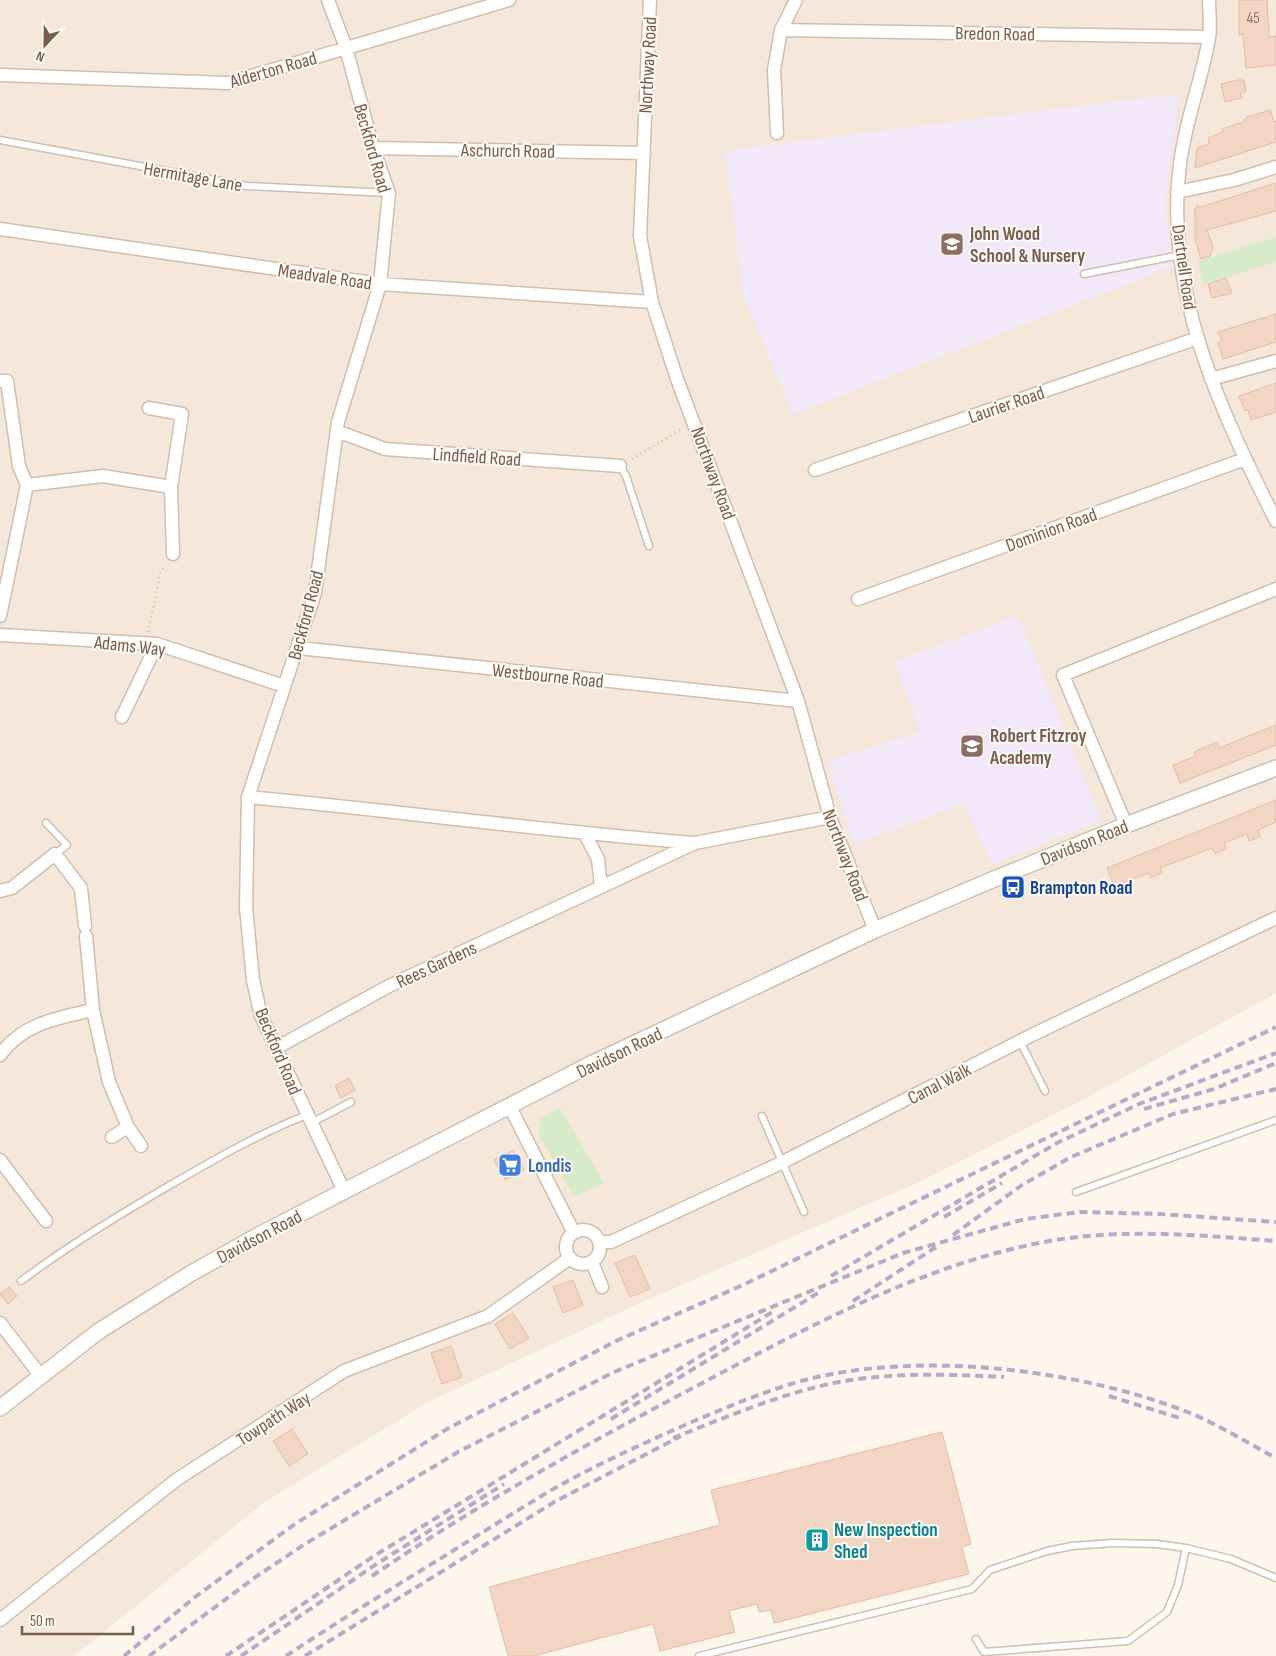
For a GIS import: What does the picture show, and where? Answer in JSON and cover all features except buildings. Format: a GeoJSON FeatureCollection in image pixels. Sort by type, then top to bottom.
{"type":"FeatureCollection","features":[{"type":"Feature","properties":{"kind":"street","name":"Beckford Road"},"geometry":{"type":"LineString","coordinates":[[328,0],[346,48],[373,148],[389,193],[380,284],[337,431],[315,593],[248,797],[246,908],[253,980],[261,1016],[344,1191]]}},
{"type":"Feature","properties":{"kind":"street","name":"Alderton Road"},"geometry":{"type":"LineString","coordinates":[[0,75],[228,83],[509,0]]}},
{"type":"Feature","properties":{"kind":"street","name":"Northway Road"},"geometry":{"type":"LineString","coordinates":[[650,0],[640,236],[652,302],[677,378],[695,421],[798,701],[830,817],[875,930]]}},
{"type":"Feature","properties":{"kind":"street"},"geometry":{"type":"LineString","coordinates":[[777,133],[774,70],[781,30],[796,0]]}},
{"type":"Feature","properties":{"kind":"street","name":"Dartnell Road"},"geometry":{"type":"LineString","coordinates":[[1209,0],[1209,37],[1180,163],[1177,192],[1184,278],[1198,338],[1211,380],[1245,459],[1276,521]]}},
{"type":"Feature","properties":{"kind":"street","name":"Bredon Road"},"geometry":{"type":"LineString","coordinates":[[781,30],[1209,37]]}},
{"type":"Feature","properties":{"kind":"street","name":"Aschurch Road"},"geometry":{"type":"LineString","coordinates":[[373,148],[644,153]]}},
{"type":"Feature","properties":{"kind":"street"},"geometry":{"type":"LineString","coordinates":[[1177,192],[1234,180],[1276,167]]}},
{"type":"Feature","properties":{"kind":"street","name":"Meadvale Road"},"geometry":{"type":"LineString","coordinates":[[0,229],[380,284],[652,302]]}},
{"type":"Feature","properties":{"kind":"street","name":"Laurier Road"},"geometry":{"type":"LineString","coordinates":[[815,470],[1198,338]]}},
{"type":"Feature","properties":{"kind":"street"},"geometry":{"type":"LineString","coordinates":[[1211,380],[1276,361]]}},
{"type":"Feature","properties":{"kind":"street"},"geometry":{"type":"LineString","coordinates":[[0,381],[7,381],[19,466],[27,485],[0,616]]}},
{"type":"Feature","properties":{"kind":"street"},"geometry":{"type":"LineString","coordinates":[[149,408],[182,414],[171,487],[173,554]]}},
{"type":"Feature","properties":{"kind":"street","name":"Lindfield Road"},"geometry":{"type":"LineString","coordinates":[[337,431],[385,449],[620,466]]}},
{"type":"Feature","properties":{"kind":"street","name":"Dominion Road"},"geometry":{"type":"LineString","coordinates":[[858,599],[1245,459]]}},
{"type":"Feature","properties":{"kind":"street"},"geometry":{"type":"LineString","coordinates":[[27,485],[103,476],[171,487]]}},
{"type":"Feature","properties":{"kind":"street"},"geometry":{"type":"LineString","coordinates":[[1126,825],[1063,675],[1276,589]]}},
{"type":"Feature","properties":{"kind":"street","name":"Adams Way"},"geometry":{"type":"LineString","coordinates":[[0,635],[151,643],[284,686]]}},
{"type":"Feature","properties":{"kind":"street"},"geometry":{"type":"LineString","coordinates":[[122,716],[151,643]]}},
{"type":"Feature","properties":{"kind":"street","name":"Westbourne Road"},"geometry":{"type":"LineString","coordinates":[[298,648],[798,701]]}},
{"type":"Feature","properties":{"kind":"street","name":"Davidson Road"},"geometry":{"type":"LineString","coordinates":[[0,1408],[99,1331],[190,1274],[257,1236],[591,1064],[875,930],[1126,825],[1276,768]]}},
{"type":"Feature","properties":{"kind":"street","name":"Rees Gardens"},"geometry":{"type":"LineString","coordinates":[[248,797],[397,811],[585,834],[695,843]]}},
{"type":"Feature","properties":{"kind":"street","name":"Rees Gardens"},"geometry":{"type":"LineString","coordinates":[[276,1048],[389,986],[695,843],[830,817]]}},
{"type":"Feature","properties":{"kind":"street"},"geometry":{"type":"LineString","coordinates":[[585,834],[598,859],[601,887]]}},
{"type":"Feature","properties":{"kind":"street"},"geometry":{"type":"LineString","coordinates":[[0,891],[12,888],[56,854],[81,888],[93,1010],[109,1082],[128,1127],[141,1146]]}},
{"type":"Feature","properties":{"kind":"street","name":"Canal Walk"},"geometry":{"type":"LineString","coordinates":[[600,1242],[611,1242],[781,1163],[1020,1041],[1276,918]]}},
{"type":"Feature","properties":{"kind":"street"},"geometry":{"type":"LineString","coordinates":[[0,1055],[15,1039],[41,1022],[93,1010]]}},
{"type":"Feature","properties":{"kind":"street"},"geometry":{"type":"LineString","coordinates":[[510,1107],[574,1233]]}},
{"type":"Feature","properties":{"kind":"street"},"geometry":{"type":"LineString","coordinates":[[112,1136],[128,1127]]}},
{"type":"Feature","properties":{"kind":"street"},"geometry":{"type":"LineString","coordinates":[[0,1160],[46,1221]]}},
{"type":"Feature","properties":{"kind":"street"},"geometry":{"type":"LineString","coordinates":[[579,1230],[590,1231],[600,1242],[599,1253],[592,1262],[581,1264],[570,1258],[566,1245],[574,1233],[579,1230]]}},
{"type":"Feature","properties":{"kind":"street","name":"Towpath Way"},"geometry":{"type":"LineString","coordinates":[[0,1620],[176,1480],[344,1371],[488,1316],[570,1258]]}},
{"type":"Feature","properties":{"kind":"street"},"geometry":{"type":"LineString","coordinates":[[592,1262],[602,1287]]}},
{"type":"Feature","properties":{"kind":"street"},"geometry":{"type":"LineString","coordinates":[[0,1323],[40,1375]]}},
{"type":"Feature","properties":{"kind":"lane","name":"Hermitage Lane"},"geometry":{"type":"LineString","coordinates":[[0,140],[247,186],[389,193]]}},
{"type":"Feature","properties":{"kind":"lane"},"geometry":{"type":"LineString","coordinates":[[1084,274],[1181,254]]}},
{"type":"Feature","properties":{"kind":"lane"},"geometry":{"type":"LineString","coordinates":[[620,466],[626,476],[649,546]]}},
{"type":"Feature","properties":{"kind":"lane"},"geometry":{"type":"LineString","coordinates":[[46,823],[67,845],[56,854]]}},
{"type":"Feature","properties":{"kind":"lane"},"geometry":{"type":"LineString","coordinates":[[1020,1041],[1046,1090]]}},
{"type":"Feature","properties":{"kind":"lane"},"geometry":{"type":"LineString","coordinates":[[21,1281],[72,1244],[216,1159],[283,1124],[309,1119],[351,1102]]}},
{"type":"Feature","properties":{"kind":"lane"},"geometry":{"type":"LineString","coordinates":[[762,1116],[804,1212]]}},
{"type":"Feature","properties":{"kind":"lane"},"geometry":{"type":"LineString","coordinates":[[1076,1192],[1276,1120]]}},
{"type":"Feature","properties":{"kind":"lane"},"geometry":{"type":"LineString","coordinates":[[699,1656],[972,1589],[990,1570],[1048,1551],[1072,1546],[1113,1543],[1157,1544],[1186,1548],[1231,1559],[1276,1578]]}},
{"type":"Feature","properties":{"kind":"lane"},"geometry":{"type":"LineString","coordinates":[[976,1639],[984,1652],[1128,1641],[1167,1612],[1178,1585],[1186,1548]]}},
{"type":"Feature","properties":{"kind":"path"},"geometry":{"type":"LineString","coordinates":[[620,466],[695,421]]}},
{"type":"Feature","properties":{"kind":"path"},"geometry":{"type":"LineString","coordinates":[[151,643],[160,570],[173,554]]}},
{"type":"Feature","properties":{"kind":"shaded area"},"geometry":{"type":"Polygon","coordinates":[[[0,0],[1276,0],[1276,993],[1090,1096],[917,1183],[649,1299],[428,1402],[265,1502],[74,1656],[0,1656],[0,0]]]}},
{"type":"Feature","properties":{"kind":"shaded area","name":"John Wood School & Nursery"},"geometry":{"type":"Polygon","coordinates":[[[1179,94],[1165,201],[1171,267],[793,414],[743,295],[725,151],[1179,94]]]}},
{"type":"Feature","properties":{"kind":"shaded area","name":"Robert Fitzroy Academy"},"geometry":{"type":"Polygon","coordinates":[[[1018,616],[1101,820],[992,865],[964,804],[853,844],[828,761],[920,732],[894,662],[1018,616]]]}},
{"type":"Feature","properties":{"kind":"green space"},"geometry":{"type":"Polygon","coordinates":[[[1276,237],[1276,262],[1203,285],[1198,261],[1276,237]]]}},
{"type":"Feature","properties":{"kind":"green space"},"geometry":{"type":"Polygon","coordinates":[[[560,1108],[604,1183],[574,1197],[539,1135],[541,1118],[560,1108]]]}},
{"type":"Feature","properties":{"kind":"railway"},"geometry":{"type":"LineString","coordinates":[[124,1656],[195,1597],[295,1524],[447,1429],[618,1340],[745,1284],[1276,1027]]}},
{"type":"Feature","properties":{"kind":"railway"},"geometry":{"type":"LineString","coordinates":[[831,1276],[1057,1143],[1139,1104],[1276,1053]]}},
{"type":"Feature","properties":{"kind":"railway"},"geometry":{"type":"LineString","coordinates":[[1144,1109],[1214,1089],[1276,1063]]}},
{"type":"Feature","properties":{"kind":"railway"},"geometry":{"type":"LineString","coordinates":[[953,1235],[1022,1185],[1071,1157],[1173,1114],[1276,1089]]}},
{"type":"Feature","properties":{"kind":"railway"},"geometry":{"type":"LineString","coordinates":[[944,1217],[1002,1183]]}},
{"type":"Feature","properties":{"kind":"railway"},"geometry":{"type":"LineString","coordinates":[[149,1656],[257,1576],[305,1544],[458,1452],[614,1372],[903,1253],[1025,1219],[1080,1212],[1160,1214],[1276,1222]]}},
{"type":"Feature","properties":{"kind":"railway"},"geometry":{"type":"LineString","coordinates":[[372,1576],[494,1498],[578,1450],[745,1360],[825,1320],[907,1283],[991,1255],[1034,1244],[1064,1239],[1124,1234],[1155,1234],[1276,1241]]}},
{"type":"Feature","properties":{"kind":"railway"},"geometry":{"type":"LineString","coordinates":[[853,1301],[939,1245]]}},
{"type":"Feature","properties":{"kind":"railway"},"geometry":{"type":"LineString","coordinates":[[611,1419],[818,1293]]}},
{"type":"Feature","properties":{"kind":"railway"},"geometry":{"type":"LineString","coordinates":[[226,1656],[374,1556],[774,1311]]}},
{"type":"Feature","properties":{"kind":"railway"},"geometry":{"type":"LineString","coordinates":[[286,1656],[511,1514],[584,1473],[694,1421],[743,1401],[793,1383],[827,1375],[870,1369],[915,1366],[963,1366],[1058,1377],[1104,1386],[1149,1398],[1190,1413],[1276,1458]]}},
{"type":"Feature","properties":{"kind":"railway"},"geometry":{"type":"LineString","coordinates":[[673,1438],[769,1401],[829,1384],[872,1377],[894,1376],[1004,1377]]}},
{"type":"Feature","properties":{"kind":"railway"},"geometry":{"type":"LineString","coordinates":[[1109,1396],[1183,1419]]}},
{"type":"Feature","properties":{"kind":"railway"},"geometry":{"type":"LineString","coordinates":[[305,1656],[556,1501],[681,1436]]}},
{"type":"Feature","properties":{"kind":"railway"},"geometry":{"type":"LineString","coordinates":[[241,1656],[378,1563],[504,1484]]}},
{"type":"Feature","properties":{"kind":"place","name":"John Wood School & Nursery"},"geometry":{"type":"Point","coordinates":[952,244]}},
{"type":"Feature","properties":{"kind":"place","name":"Robert Fitzroy Academy"},"geometry":{"type":"Point","coordinates":[972,746]}},
{"type":"Feature","properties":{"kind":"place","name":"Brampton Road"},"geometry":{"type":"Point","coordinates":[1013,887]}},
{"type":"Feature","properties":{"kind":"place","name":"Londis"},"geometry":{"type":"Point","coordinates":[510,1165]}},
{"type":"Feature","properties":{"kind":"place","name":"New Inspection Shed"},"geometry":{"type":"Point","coordinates":[817,1540]}}]}
